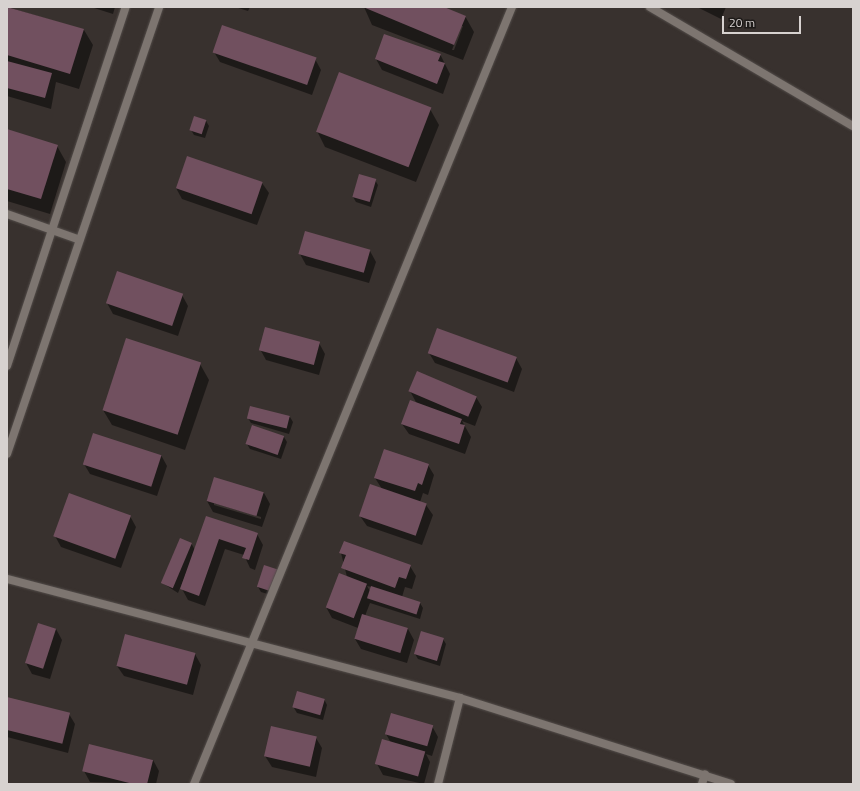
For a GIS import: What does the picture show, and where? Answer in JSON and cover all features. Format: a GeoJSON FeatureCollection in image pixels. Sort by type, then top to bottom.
{"type":"FeatureCollection","features":[{"type":"Feature","properties":{"kind":"street"},"geometry":{"type":"LineString","coordinates":[[7,366],[126,7]]}},
{"type":"Feature","properties":{"kind":"street"},"geometry":{"type":"LineString","coordinates":[[7,454],[159,7]]}},
{"type":"Feature","properties":{"kind":"street"},"geometry":{"type":"LineString","coordinates":[[194,784],[512,7]]}},
{"type":"Feature","properties":{"kind":"street"},"geometry":{"type":"LineString","coordinates":[[650,7],[853,126]]}},
{"type":"Feature","properties":{"kind":"street"},"geometry":{"type":"LineString","coordinates":[[7,214],[80,240]]}},
{"type":"Feature","properties":{"kind":"street"},"geometry":{"type":"LineString","coordinates":[[7,579],[460,698],[705,774],[731,784]]}},
{"type":"Feature","properties":{"kind":"street"},"geometry":{"type":"LineString","coordinates":[[438,784],[460,698]]}},
{"type":"Feature","properties":{"kind":"street"},"geometry":{"type":"LineString","coordinates":[[702,784],[705,774]]}},
{"type":"Feature","properties":{"kind":"building"},"geometry":{"type":"Polygon","coordinates":[[[7,7],[84,29],[70,74],[7,55],[7,7]]]}},
{"type":"Feature","properties":{"kind":"building"},"geometry":{"type":"Polygon","coordinates":[[[363,7],[444,7],[466,16],[454,45],[363,7]]]}},
{"type":"Feature","properties":{"kind":"building"},"geometry":{"type":"Polygon","coordinates":[[[222,25],[317,58],[307,85],[213,52],[222,25]]]}},
{"type":"Feature","properties":{"kind":"building"},"geometry":{"type":"Polygon","coordinates":[[[384,34],[441,54],[438,61],[445,63],[437,84],[375,59],[384,34]]]}},
{"type":"Feature","properties":{"kind":"building"},"geometry":{"type":"Polygon","coordinates":[[[7,61],[52,73],[45,98],[7,88],[7,61]]]}},
{"type":"Feature","properties":{"kind":"building"},"geometry":{"type":"Polygon","coordinates":[[[339,72],[431,107],[408,167],[316,132],[339,72]]]}},
{"type":"Feature","properties":{"kind":"building"},"geometry":{"type":"Polygon","coordinates":[[[194,116],[206,120],[202,134],[189,130],[194,116]]]}},
{"type":"Feature","properties":{"kind":"building"},"geometry":{"type":"Polygon","coordinates":[[[7,129],[58,145],[41,199],[7,189],[7,129]]]}},
{"type":"Feature","properties":{"kind":"building"},"geometry":{"type":"Polygon","coordinates":[[[187,156],[263,182],[252,214],[176,188],[187,156]]]}},
{"type":"Feature","properties":{"kind":"building"},"geometry":{"type":"Polygon","coordinates":[[[359,174],[376,179],[370,202],[352,197],[359,174]]]}},
{"type":"Feature","properties":{"kind":"building"},"geometry":{"type":"Polygon","coordinates":[[[305,231],[370,250],[364,273],[298,254],[305,231]]]}},
{"type":"Feature","properties":{"kind":"building"},"geometry":{"type":"Polygon","coordinates":[[[117,271],[183,294],[172,326],[106,303],[117,271]]]}},
{"type":"Feature","properties":{"kind":"building"},"geometry":{"type":"Polygon","coordinates":[[[265,327],[320,342],[314,365],[259,350],[265,327]]]}},
{"type":"Feature","properties":{"kind":"building"},"geometry":{"type":"Polygon","coordinates":[[[437,328],[517,357],[508,382],[428,353],[437,328]]]}},
{"type":"Feature","properties":{"kind":"building"},"geometry":{"type":"Polygon","coordinates":[[[126,338],[201,362],[178,435],[103,410],[126,338]]]}},
{"type":"Feature","properties":{"kind":"building"},"geometry":{"type":"Polygon","coordinates":[[[417,371],[477,396],[468,417],[408,391],[417,371]]]}},
{"type":"Feature","properties":{"kind":"building"},"geometry":{"type":"Polygon","coordinates":[[[410,400],[462,419],[460,424],[465,425],[459,444],[401,424],[410,400]]]}},
{"type":"Feature","properties":{"kind":"building"},"geometry":{"type":"Polygon","coordinates":[[[250,406],[290,416],[287,429],[247,419],[250,406]]]}},
{"type":"Feature","properties":{"kind":"building"},"geometry":{"type":"Polygon","coordinates":[[[252,425],[284,436],[278,455],[245,444],[252,425]]]}},
{"type":"Feature","properties":{"kind":"building"},"geometry":{"type":"Polygon","coordinates":[[[93,433],[161,455],[151,487],[83,464],[93,433]]]}},
{"type":"Feature","properties":{"kind":"building"},"geometry":{"type":"Polygon","coordinates":[[[384,449],[429,464],[422,485],[418,483],[415,491],[374,478],[384,449]]]}},
{"type":"Feature","properties":{"kind":"building"},"geometry":{"type":"Polygon","coordinates":[[[214,477],[264,492],[256,516],[207,501],[214,477]]]}},
{"type":"Feature","properties":{"kind":"building"},"geometry":{"type":"Polygon","coordinates":[[[370,484],[427,504],[416,536],[359,516],[370,484]]]}},
{"type":"Feature","properties":{"kind":"building"},"geometry":{"type":"Polygon","coordinates":[[[69,493],[131,516],[115,559],[53,536],[69,493]]]}},
{"type":"Feature","properties":{"kind":"building"},"geometry":{"type":"Polygon","coordinates":[[[206,516],[258,533],[249,560],[242,558],[246,548],[219,539],[199,596],[180,589],[206,516]]]}},
{"type":"Feature","properties":{"kind":"building"},"geometry":{"type":"Polygon","coordinates":[[[180,538],[192,543],[173,588],[161,583],[180,538]]]}},
{"type":"Feature","properties":{"kind":"building"},"geometry":{"type":"Polygon","coordinates":[[[344,541],[411,565],[406,579],[399,577],[395,588],[341,568],[346,555],[339,553],[344,541]]]}},
{"type":"Feature","properties":{"kind":"building"},"geometry":{"type":"Polygon","coordinates":[[[264,565],[279,570],[272,592],[257,587],[264,565]]]}},
{"type":"Feature","properties":{"kind":"building"},"geometry":{"type":"Polygon","coordinates":[[[339,573],[367,584],[354,618],[326,608],[339,573]]]}},
{"type":"Feature","properties":{"kind":"building"},"geometry":{"type":"Polygon","coordinates":[[[371,586],[420,602],[416,614],[367,598],[371,586]]]}},
{"type":"Feature","properties":{"kind":"building"},"geometry":{"type":"Polygon","coordinates":[[[362,614],[408,628],[400,653],[354,639],[362,614]]]}},
{"type":"Feature","properties":{"kind":"building"},"geometry":{"type":"Polygon","coordinates":[[[38,623],[56,629],[43,669],[25,663],[38,623]]]}},
{"type":"Feature","properties":{"kind":"building"},"geometry":{"type":"Polygon","coordinates":[[[421,631],[444,638],[437,661],[414,654],[421,631]]]}},
{"type":"Feature","properties":{"kind":"building"},"geometry":{"type":"Polygon","coordinates":[[[125,634],[196,653],[187,685],[116,666],[125,634]]]}},
{"type":"Feature","properties":{"kind":"building"},"geometry":{"type":"Polygon","coordinates":[[[297,691],[325,699],[320,715],[292,707],[297,691]]]}},
{"type":"Feature","properties":{"kind":"building"},"geometry":{"type":"Polygon","coordinates":[[[7,697],[70,713],[62,744],[7,730],[7,697]]]}},
{"type":"Feature","properties":{"kind":"building"},"geometry":{"type":"Polygon","coordinates":[[[391,713],[433,725],[427,746],[385,734],[391,713]]]}},
{"type":"Feature","properties":{"kind":"building"},"geometry":{"type":"Polygon","coordinates":[[[271,726],[317,737],[310,767],[264,756],[271,726]]]}},
{"type":"Feature","properties":{"kind":"building"},"geometry":{"type":"Polygon","coordinates":[[[382,739],[425,751],[418,776],[375,764],[382,739]]]}},
{"type":"Feature","properties":{"kind":"building"},"geometry":{"type":"Polygon","coordinates":[[[89,744],[153,760],[147,784],[134,784],[82,771],[89,744]]]}}]}
